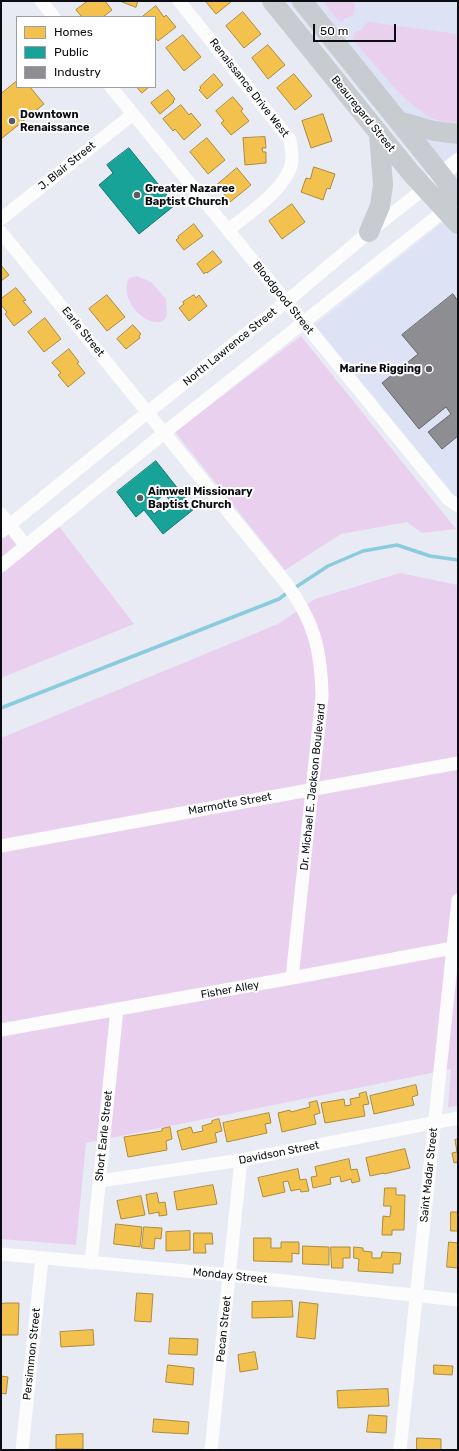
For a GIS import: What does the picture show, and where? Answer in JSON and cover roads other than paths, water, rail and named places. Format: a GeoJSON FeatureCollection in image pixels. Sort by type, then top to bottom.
{"type":"FeatureCollection","features":[{"type":"Feature","properties":{"kind":"main road","name":"Beauregard Street"},"geometry":{"type":"LineString","coordinates":[[272,1],[411,173],[425,188],[455,208]]}},
{"type":"Feature","properties":{"kind":"main road"},"geometry":{"type":"LineString","coordinates":[[302,1],[441,175],[455,208]]}},
{"type":"Feature","properties":{"kind":"main road"},"geometry":{"type":"LineString","coordinates":[[399,121],[434,131],[458,134]]}},
{"type":"Feature","properties":{"kind":"main road"},"geometry":{"type":"LineString","coordinates":[[369,232],[380,206],[383,185],[379,133]]}},
{"type":"Feature","properties":{"kind":"street","name":"Renaissance Drive West"},"geometry":{"type":"LineString","coordinates":[[179,1],[290,140],[292,159],[288,175],[277,190],[228,230]]}},
{"type":"Feature","properties":{"kind":"street"},"geometry":{"type":"LineString","coordinates":[[46,3],[53,16]]}},
{"type":"Feature","properties":{"kind":"street","name":"Bloodgood Street"},"geometry":{"type":"LineString","coordinates":[[112,88],[448,499],[458,506]]}},
{"type":"Feature","properties":{"kind":"street","name":"J. Blair Street"},"geometry":{"type":"LineString","coordinates":[[1,219],[133,114]]}},
{"type":"Feature","properties":{"kind":"street","name":"North Lawrence Street"},"geometry":{"type":"LineString","coordinates":[[6,529],[458,161]]}},
{"type":"Feature","properties":{"kind":"street"},"geometry":{"type":"LineString","coordinates":[[1,566],[164,433],[303,323],[455,208]]}},
{"type":"Feature","properties":{"kind":"street","name":"Earle Street"},"geometry":{"type":"LineString","coordinates":[[1,232],[164,433]]}},
{"type":"Feature","properties":{"kind":"street","name":"Dr. Michael E. Jackson Boulevard"},"geometry":{"type":"LineString","coordinates":[[164,433],[286,583],[298,600],[310,624],[318,652],[322,673],[322,696],[292,978]]}},
{"type":"Feature","properties":{"kind":"street"},"geometry":{"type":"LineString","coordinates":[[1,514],[6,529],[26,546]]}},
{"type":"Feature","properties":{"kind":"street","name":"Marmotte Street"},"geometry":{"type":"LineString","coordinates":[[1,846],[458,763]]}},
{"type":"Feature","properties":{"kind":"street","name":"Saint Madar Street"},"geometry":{"type":"LineString","coordinates":[[400,1450],[435,1123],[456,947],[458,900]]}},
{"type":"Feature","properties":{"kind":"street","name":"Fisher Alley"},"geometry":{"type":"LineString","coordinates":[[1,1030],[456,947]]}},
{"type":"Feature","properties":{"kind":"street","name":"Short Earle Street"},"geometry":{"type":"LineString","coordinates":[[92,1263],[117,1010]]}},
{"type":"Feature","properties":{"kind":"street","name":"Davidson Street"},"geometry":{"type":"LineString","coordinates":[[100,1181],[241,1160],[458,1118]]}},
{"type":"Feature","properties":{"kind":"street","name":"Pecan Street"},"geometry":{"type":"LineString","coordinates":[[212,1450],[241,1160]]}},
{"type":"Feature","properties":{"kind":"street","name":"Monday Street"},"geometry":{"type":"LineString","coordinates":[[1,1254],[458,1300]]}},
{"type":"Feature","properties":{"kind":"street","name":"Persimmon Street"},"geometry":{"type":"LineString","coordinates":[[22,1450],[42,1258]]}},
{"type":"Feature","properties":{"kind":"waterway"},"geometry":{"type":"LineString","coordinates":[[293,589],[328,566],[363,551],[397,545],[430,556],[458,560]]}},
{"type":"Feature","properties":{"kind":"waterway"},"geometry":{"type":"LineString","coordinates":[[1,708],[279,599],[288,592]]}},
{"type":"Feature","properties":{"kind":"place","name":"Downtown Renaissance"},"geometry":{"type":"Point","coordinates":[12,121]}},
{"type":"Feature","properties":{"kind":"place","name":"Greater Nazaree Baptist Church"},"geometry":{"type":"Point","coordinates":[137,195]}},
{"type":"Feature","properties":{"kind":"place","name":"Marine Rigging"},"geometry":{"type":"Point","coordinates":[429,369]}},
{"type":"Feature","properties":{"kind":"place","name":"Aimwell Missionary Baptist Church"},"geometry":{"type":"Point","coordinates":[140,498]}}]}
